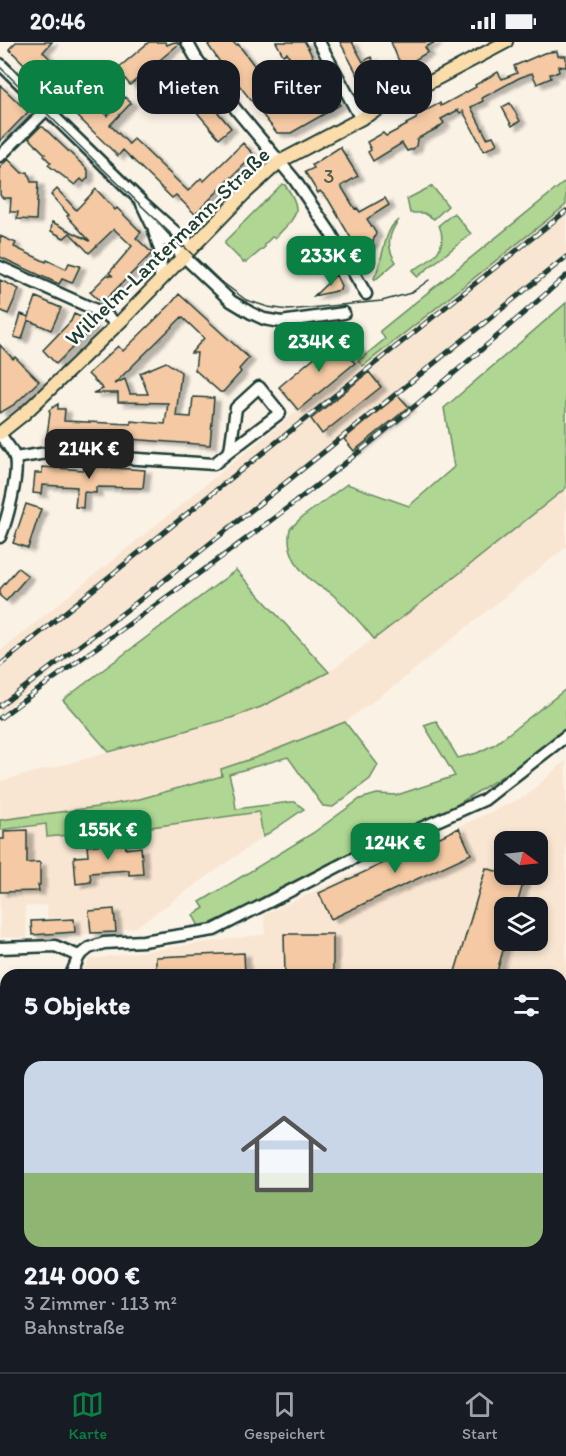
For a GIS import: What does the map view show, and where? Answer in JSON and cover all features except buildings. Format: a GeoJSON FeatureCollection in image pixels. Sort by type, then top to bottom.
{"type":"FeatureCollection","features":[{"type":"Feature","properties":{"kind":"main road","name":"Wilhelm-Lantermann-Straße"},"geometry":{"type":"LineString","coordinates":[[0,433],[25,413],[117,324],[244,194],[279,162],[506,42]]}},
{"type":"Feature","properties":{"kind":"street"},"geometry":{"type":"LineString","coordinates":[[188,42],[196,58],[237,112],[294,179],[330,232],[366,294]]}},
{"type":"Feature","properties":{"kind":"street"},"geometry":{"type":"LineString","coordinates":[[322,46],[360,119]]}},
{"type":"Feature","properties":{"kind":"street"},"geometry":{"type":"LineString","coordinates":[[0,64],[18,82]]}},
{"type":"Feature","properties":{"kind":"street"},"geometry":{"type":"LineString","coordinates":[[0,156],[42,114]]}},
{"type":"Feature","properties":{"kind":"street"},"geometry":{"type":"LineString","coordinates":[[50,114],[141,202],[231,301],[269,321],[298,320],[344,313]]}},
{"type":"Feature","properties":{"kind":"street"},"geometry":{"type":"LineString","coordinates":[[141,202],[152,225],[161,253],[160,281]]}},
{"type":"Feature","properties":{"kind":"street"},"geometry":{"type":"LineString","coordinates":[[152,225],[188,252]]}},
{"type":"Feature","properties":{"kind":"street"},"geometry":{"type":"LineString","coordinates":[[0,267],[105,314],[117,324]]}},
{"type":"Feature","properties":{"kind":"street"},"geometry":{"type":"LineString","coordinates":[[15,458],[47,453],[214,464],[280,413],[259,387],[236,408],[230,451]]}},
{"type":"Feature","properties":{"kind":"street"},"geometry":{"type":"LineString","coordinates":[[0,433],[15,458],[12,496],[7,520],[0,537]]}},
{"type":"Feature","properties":{"kind":"street"},"geometry":{"type":"LineString","coordinates":[[73,969],[79,956],[89,948],[104,943],[143,941],[214,930],[356,857],[484,800],[566,736]]}},
{"type":"Feature","properties":{"kind":"street"},"geometry":{"type":"LineString","coordinates":[[0,948],[55,946],[79,956]]}},
{"type":"Feature","properties":{"kind":"shaded area"},"geometry":{"type":"Polygon","coordinates":[[[566,205],[566,262],[0,714],[0,651],[392,334],[431,314],[566,205]]]}},
{"type":"Feature","properties":{"kind":"shaded area"},"geometry":{"type":"Polygon","coordinates":[[[566,488],[566,547],[398,683],[345,722],[221,769],[223,775],[136,800],[0,820],[0,781],[231,718],[261,707],[329,672],[456,576],[566,488]]]}},
{"type":"Feature","properties":{"kind":"shaded area"},"geometry":{"type":"Polygon","coordinates":[[[566,760],[566,969],[83,969],[90,959],[265,934],[264,914],[526,796],[566,760]]]}},
{"type":"Feature","properties":{"kind":"shaded area"},"geometry":{"type":"Polygon","coordinates":[[[260,812],[263,837],[135,928],[76,935],[75,917],[47,919],[47,905],[25,907],[27,938],[0,937],[0,830],[46,824],[47,837],[137,829],[260,812]]]}},
{"type":"Feature","properties":{"kind":"green space"},"geometry":{"type":"Polygon","coordinates":[[[566,181],[566,205],[363,366],[358,361],[385,339],[380,331],[566,181]]]}},
{"type":"Feature","properties":{"kind":"green space"},"geometry":{"type":"Polygon","coordinates":[[[282,184],[285,185],[295,202],[293,219],[275,238],[272,237],[265,244],[265,247],[247,262],[243,262],[225,244],[225,241],[282,184]]]}},
{"type":"Feature","properties":{"kind":"green space"},"geometry":{"type":"Polygon","coordinates":[[[432,186],[448,206],[434,219],[424,213],[410,213],[407,199],[432,186]]]}},
{"type":"Feature","properties":{"kind":"green space"},"geometry":{"type":"Polygon","coordinates":[[[454,213],[471,234],[417,277],[412,270],[426,263],[437,253],[442,241],[439,225],[454,213]]]}},
{"type":"Feature","properties":{"kind":"green space"},"geometry":{"type":"Polygon","coordinates":[[[398,221],[389,241],[396,262],[375,280],[390,230],[398,221]]]}},
{"type":"Feature","properties":{"kind":"green space"},"geometry":{"type":"Polygon","coordinates":[[[566,303],[566,488],[374,639],[338,599],[304,574],[292,553],[290,529],[301,518],[347,484],[409,506],[454,467],[444,408],[566,303]]]}},
{"type":"Feature","properties":{"kind":"green space"},"geometry":{"type":"Polygon","coordinates":[[[236,570],[329,672],[261,707],[231,718],[109,752],[63,700],[236,570]]]}},
{"type":"Feature","properties":{"kind":"green space"},"geometry":{"type":"Polygon","coordinates":[[[566,689],[566,728],[520,765],[455,806],[280,892],[200,928],[193,915],[204,908],[200,902],[313,833],[360,799],[377,794],[397,795],[455,776],[424,725],[436,721],[458,758],[477,753],[495,744],[566,689]]]}},
{"type":"Feature","properties":{"kind":"green space"},"geometry":{"type":"Polygon","coordinates":[[[345,722],[378,765],[370,779],[333,807],[323,806],[288,757],[229,774],[236,809],[295,802],[304,809],[263,837],[259,812],[137,829],[47,837],[46,824],[0,830],[0,820],[136,800],[222,776],[221,769],[345,722]]]}},
{"type":"Feature","properties":{"kind":"tram line"},"geometry":{"type":"LineString","coordinates":[[0,67],[218,279],[246,300],[288,310],[382,301],[411,293],[429,280]]}},
{"type":"Feature","properties":{"kind":"railway"},"geometry":{"type":"LineString","coordinates":[[0,665],[566,211]]}},
{"type":"Feature","properties":{"kind":"railway"},"geometry":{"type":"LineString","coordinates":[[0,706],[136,603],[566,257]]}},
{"type":"Feature","properties":{"kind":"railway"},"geometry":{"type":"LineString","coordinates":[[0,718],[207,568],[330,475],[450,377],[566,276]]}}]}
